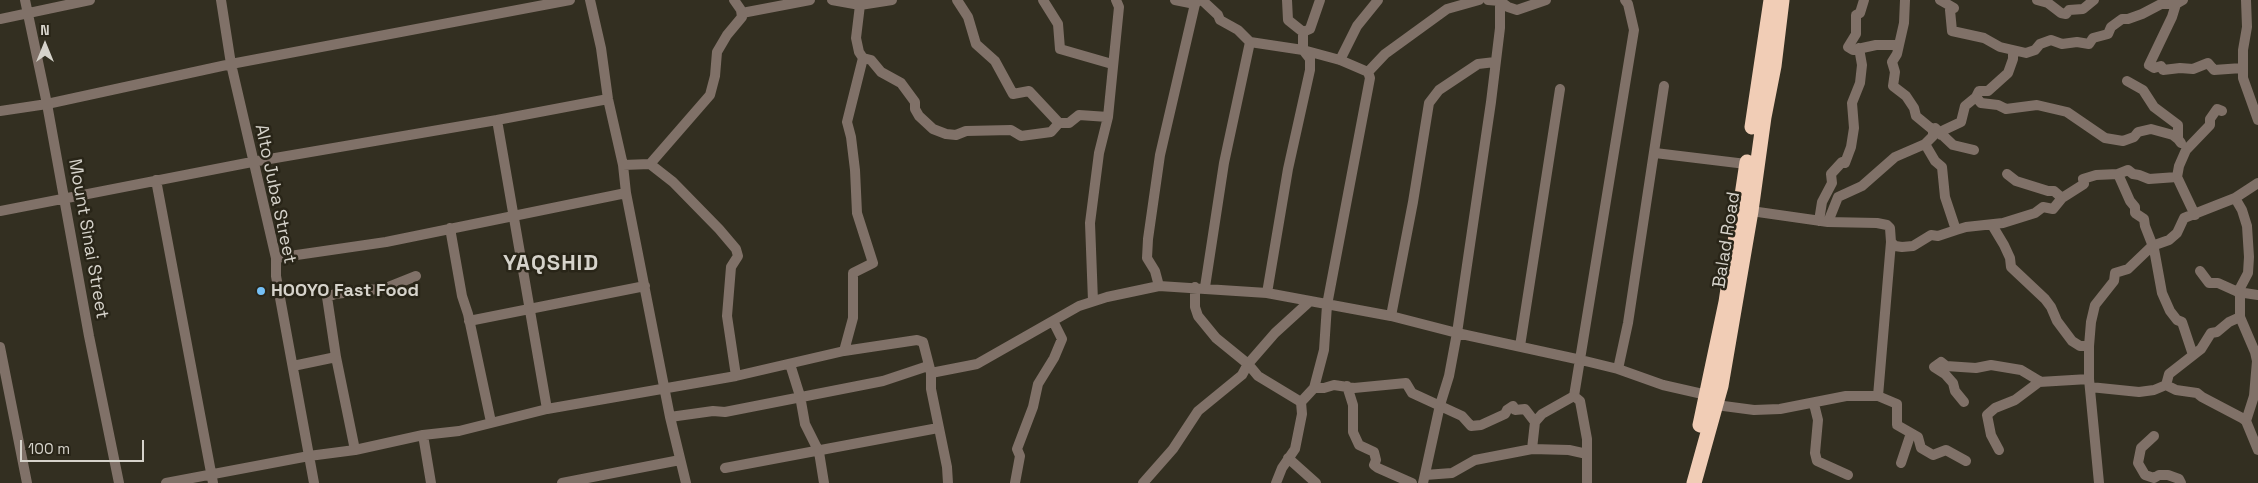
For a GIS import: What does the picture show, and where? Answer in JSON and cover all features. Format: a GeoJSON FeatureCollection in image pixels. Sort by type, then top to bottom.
{"type":"FeatureCollection","features":[{"type":"Feature","properties":{"kind":"highway","name":"Balad Road"},"geometry":{"type":"LineString","coordinates":[[1684,483],[1712,400],[1771,0]]}},
{"type":"Feature","properties":{"kind":"highway","name":"Balad Road"},"geometry":{"type":"LineString","coordinates":[[1694,483],[1751,211],[1764,117],[1774,66],[1782,0]]}},
{"type":"Feature","properties":{"kind":"street","name":"Mount Sinai Street"},"geometry":{"type":"LineString","coordinates":[[25,0],[47,104],[89,336],[119,483]]}},
{"type":"Feature","properties":{"kind":"street"},"geometry":{"type":"LineString","coordinates":[[0,19],[90,0]]}},
{"type":"Feature","properties":{"kind":"street","name":"Alto Juba Street"},"geometry":{"type":"LineString","coordinates":[[221,0],[231,64],[252,162],[276,258],[276,276],[314,483]]}},
{"type":"Feature","properties":{"kind":"street"},"geometry":{"type":"LineString","coordinates":[[0,111],[47,104],[231,64],[570,0]]}},
{"type":"Feature","properties":{"kind":"street"},"geometry":{"type":"LineString","coordinates":[[590,0],[601,48],[608,99],[623,166],[626,193],[666,388],[670,418],[686,483]]}},
{"type":"Feature","properties":{"kind":"street"},"geometry":{"type":"LineString","coordinates":[[650,164],[710,95],[715,76],[717,52],[727,35],[742,17],[742,13],[734,0]]}},
{"type":"Feature","properties":{"kind":"street"},"geometry":{"type":"LineString","coordinates":[[742,13],[810,0]]}},
{"type":"Feature","properties":{"kind":"street"},"geometry":{"type":"LineString","coordinates":[[832,0],[866,2],[892,0]]}},
{"type":"Feature","properties":{"kind":"street"},"geometry":{"type":"LineString","coordinates":[[957,0],[968,17],[976,44],[988,53],[995,62],[1013,94],[1028,91],[1059,123],[1069,123],[1079,115],[1108,117]]}},
{"type":"Feature","properties":{"kind":"street"},"geometry":{"type":"LineString","coordinates":[[1042,0],[1058,24],[1060,49],[1112,64]]}},
{"type":"Feature","properties":{"kind":"street"},"geometry":{"type":"LineString","coordinates":[[1175,0],[1199,1],[1218,15],[1220,20],[1238,30],[1250,42],[1303,50],[1340,60],[1368,72],[1370,78],[1327,305],[1324,350],[1314,388],[1301,402],[1302,414],[1295,448],[1276,483]]}},
{"type":"Feature","properties":{"kind":"street"},"geometry":{"type":"LineString","coordinates":[[1287,0],[1288,20],[1303,32]]}},
{"type":"Feature","properties":{"kind":"street"},"geometry":{"type":"LineString","coordinates":[[1303,32],[1310,29],[1320,0]]}},
{"type":"Feature","properties":{"kind":"street"},"geometry":{"type":"LineString","coordinates":[[1340,60],[1357,26],[1378,0]]}},
{"type":"Feature","properties":{"kind":"street"},"geometry":{"type":"LineString","coordinates":[[1368,72],[1385,54],[1454,3],[1479,0]]}},
{"type":"Feature","properties":{"kind":"street"},"geometry":{"type":"LineString","coordinates":[[1488,0],[1500,0],[1508,7],[1517,10],[1546,0]]}},
{"type":"Feature","properties":{"kind":"street"},"geometry":{"type":"LineString","coordinates":[[1500,0],[1500,28],[1457,333],[1449,376],[1440,405],[1424,479],[1452,473],[1475,460],[1487,460],[1532,449],[1569,450],[1586,454]]}},
{"type":"Feature","properties":{"kind":"street"},"geometry":{"type":"LineString","coordinates":[[1532,449],[1536,422],[1542,414],[1574,396],[1634,30],[1630,10],[1625,0]]}},
{"type":"Feature","properties":{"kind":"street"},"geometry":{"type":"LineString","coordinates":[[1864,0],[1855,20],[1856,34],[1848,47],[1853,50],[1876,45],[1899,45]]}},
{"type":"Feature","properties":{"kind":"street"},"geometry":{"type":"LineString","coordinates":[[1904,0],[1904,23],[1898,54],[1892,62],[1895,72],[1893,86],[1906,96],[1914,108],[1916,116],[1953,146],[1974,150]]}},
{"type":"Feature","properties":{"kind":"street"},"geometry":{"type":"LineString","coordinates":[[2037,0],[2048,3],[2061,13],[2066,14],[2069,10],[2082,9],[2094,0]]}},
{"type":"Feature","properties":{"kind":"street"},"geometry":{"type":"LineString","coordinates":[[2246,0],[2247,27],[2242,68],[2243,78],[2258,120]]}},
{"type":"Feature","properties":{"kind":"street"},"geometry":{"type":"LineString","coordinates":[[1159,286],[1155,271],[1147,258],[1148,239],[1160,155],[1199,1]]}},
{"type":"Feature","properties":{"kind":"street"},"geometry":{"type":"LineString","coordinates":[[1945,1],[1954,8],[1950,10],[1952,31],[1984,38],[2000,47],[2026,53],[2035,50],[2040,44],[2051,40],[2062,44],[2077,42],[2089,44],[2093,38],[2108,34],[2110,27],[2122,19],[2142,14],[2161,4],[2178,1]]}},
{"type":"Feature","properties":{"kind":"street"},"geometry":{"type":"LineString","coordinates":[[2178,1],[2148,65],[2154,68],[2161,66],[2163,70],[2193,69],[2208,63],[2214,70],[2242,68]]}},
{"type":"Feature","properties":{"kind":"street"},"geometry":{"type":"LineString","coordinates":[[866,2],[856,38],[859,52],[863,58],[871,60],[881,72],[901,83],[915,102],[915,109],[919,116],[933,129],[946,134],[966,131],[1011,130],[1021,136],[1051,132],[1059,123]]}},
{"type":"Feature","properties":{"kind":"street"},"geometry":{"type":"LineString","coordinates":[[1093,301],[1090,224],[1099,153],[1108,117],[1112,64],[1120,2]]}},
{"type":"Feature","properties":{"kind":"street"},"geometry":{"type":"LineString","coordinates":[[1266,293],[1288,169],[1308,84],[1310,59],[1303,50],[1303,32]]}},
{"type":"Feature","properties":{"kind":"street"},"geometry":{"type":"LineString","coordinates":[[1250,42],[1196,307],[1203,323],[1216,338],[1248,364],[1258,376],[1301,402]]}},
{"type":"Feature","properties":{"kind":"street"},"geometry":{"type":"LineString","coordinates":[[1823,222],[1822,202],[1832,183],[1831,174],[1842,162],[1845,163],[1851,147],[1854,128],[1852,103],[1860,83],[1862,65],[1859,48]]}},
{"type":"Feature","properties":{"kind":"street"},"geometry":{"type":"LineString","coordinates":[[1823,222],[1838,197],[1862,186],[1895,157],[1925,144],[1937,132],[1961,122],[1965,106],[1976,97],[1979,90],[1988,91],[2008,73],[2013,59],[2013,51]]}},
{"type":"Feature","properties":{"kind":"street"},"geometry":{"type":"LineString","coordinates":[[844,351],[852,318],[853,273],[873,263],[857,213],[855,170],[847,122],[863,58]]}},
{"type":"Feature","properties":{"kind":"street"},"geometry":{"type":"LineString","coordinates":[[1390,316],[1413,202],[1429,103],[1439,90],[1478,64],[1495,62]]}},
{"type":"Feature","properties":{"kind":"street"},"geometry":{"type":"LineString","coordinates":[[2127,81],[2143,90],[2154,107],[2178,125],[2178,139]]}},
{"type":"Feature","properties":{"kind":"street"},"geometry":{"type":"LineString","coordinates":[[1618,369],[1628,323],[1664,86]]}},
{"type":"Feature","properties":{"kind":"street"},"geometry":{"type":"LineString","coordinates":[[1520,346],[1560,89]]}},
{"type":"Feature","properties":{"kind":"street"},"geometry":{"type":"LineString","coordinates":[[1976,97],[1981,103],[1998,104],[2006,109],[2037,104],[2067,112],[2105,138],[2123,141],[2134,137],[2138,132],[2151,129],[2173,135],[2186,150]]}},
{"type":"Feature","properties":{"kind":"street"},"geometry":{"type":"LineString","coordinates":[[0,211],[252,162],[608,99]]}},
{"type":"Feature","properties":{"kind":"street"},"geometry":{"type":"LineString","coordinates":[[2195,215],[2177,177],[2186,150],[2210,125],[2210,119],[2216,108],[2222,110]]}},
{"type":"Feature","properties":{"kind":"street"},"geometry":{"type":"LineString","coordinates":[[497,120],[512,216],[547,409]]}},
{"type":"Feature","properties":{"kind":"street"},"geometry":{"type":"LineString","coordinates":[[1925,144],[1942,167],[1945,197],[1956,230]]}},
{"type":"Feature","properties":{"kind":"street"},"geometry":{"type":"LineString","coordinates":[[1655,152],[1746,164]]}},
{"type":"Feature","properties":{"kind":"street"},"geometry":{"type":"LineString","coordinates":[[623,166],[650,164],[673,182],[720,229],[736,249],[738,256],[731,267],[727,316],[736,376]]}},
{"type":"Feature","properties":{"kind":"street"},"geometry":{"type":"LineString","coordinates":[[1892,242],[1895,246],[1908,247],[1931,235],[1938,236],[1966,227],[1992,225],[2035,214],[2043,207],[2054,209],[2062,198],[2084,184],[2083,179],[2096,175],[2118,174],[2128,170],[2133,174],[2149,179],[2177,177]]}},
{"type":"Feature","properties":{"kind":"street"},"geometry":{"type":"LineString","coordinates":[[2007,174],[2016,181],[2048,191],[2054,191],[2062,198]]}},
{"type":"Feature","properties":{"kind":"street"},"geometry":{"type":"LineString","coordinates":[[2118,174],[2130,202],[2135,207],[2134,213],[2144,219],[2144,226],[2159,269],[2162,293],[2170,311],[2177,320],[2182,322],[2193,355]]}},
{"type":"Feature","properties":{"kind":"street"},"geometry":{"type":"LineString","coordinates":[[156,180],[212,479]]}},
{"type":"Feature","properties":{"kind":"street"},"geometry":{"type":"LineString","coordinates":[[2100,483],[2090,383],[2089,346],[2095,305],[2114,281],[2115,273],[2128,269],[2152,246],[2169,240],[2177,233],[2184,218],[2234,198],[2258,183]]}},
{"type":"Feature","properties":{"kind":"street"},"geometry":{"type":"LineString","coordinates":[[276,258],[386,242],[626,193]]}},
{"type":"Feature","properties":{"kind":"street"},"geometry":{"type":"LineString","coordinates":[[2234,198],[2242,210],[2247,226],[2246,236],[2249,257],[2248,273],[2238,292],[2240,295],[2240,317],[2257,361],[2254,396],[2246,421]]}},
{"type":"Feature","properties":{"kind":"street"},"geometry":{"type":"LineString","coordinates":[[1751,211],[1823,222],[1887,225],[1890,228],[1892,242],[1878,396]]}},
{"type":"Feature","properties":{"kind":"street"},"geometry":{"type":"LineString","coordinates":[[1992,225],[2010,258],[2010,267],[2046,299],[2057,322],[2072,341],[2080,346],[2089,346]]}},
{"type":"Feature","properties":{"kind":"street"},"geometry":{"type":"LineString","coordinates":[[450,228],[462,296],[491,422]]}},
{"type":"Feature","properties":{"kind":"street"},"geometry":{"type":"LineString","coordinates":[[2200,271],[2209,283],[2218,283],[2238,292],[2258,295]]}},
{"type":"Feature","properties":{"kind":"street"},"geometry":{"type":"LineString","coordinates":[[355,450],[336,358],[327,298],[335,294],[386,288],[416,276]]}},
{"type":"Feature","properties":{"kind":"street"},"geometry":{"type":"LineString","coordinates":[[469,321],[645,286]]}},
{"type":"Feature","properties":{"kind":"street"},"geometry":{"type":"LineString","coordinates":[[670,418],[713,411],[725,412],[800,396],[883,382],[929,370],[977,364],[1053,321],[1093,301],[1159,286],[1200,287],[1266,293],[1390,316],[1618,369],[1662,385],[1754,410],[1780,409],[1814,404],[1846,396],[1878,396],[1897,404],[1896,425],[1918,437],[1922,448],[1933,455],[1946,450],[1966,461]]}},
{"type":"Feature","properties":{"kind":"street"},"geometry":{"type":"LineString","coordinates":[[1143,483],[1172,449],[1198,411],[1242,375],[1248,364],[1275,332],[1309,302]]}},
{"type":"Feature","properties":{"kind":"street"},"geometry":{"type":"LineString","coordinates":[[2166,385],[2168,374],[2201,349],[2211,333],[2217,332],[2229,322],[2240,317]]}},
{"type":"Feature","properties":{"kind":"street"},"geometry":{"type":"LineString","coordinates":[[1015,483],[1020,456],[1017,449],[1033,407],[1038,384],[1054,358],[1062,339],[1053,321]]}},
{"type":"Feature","properties":{"kind":"street"},"geometry":{"type":"LineString","coordinates":[[166,483],[212,479],[309,456],[355,450],[423,436],[459,431],[547,409],[736,376],[844,351],[917,340],[923,342],[947,467],[948,483]]}},
{"type":"Feature","properties":{"kind":"street"},"geometry":{"type":"LineString","coordinates":[[0,347],[27,483]]}},
{"type":"Feature","properties":{"kind":"street"},"geometry":{"type":"LineString","coordinates":[[293,366],[336,358]]}},
{"type":"Feature","properties":{"kind":"street"},"geometry":{"type":"LineString","coordinates":[[1964,402],[1954,391],[1953,383],[1946,374],[1934,367],[1941,362],[1946,366],[1976,368],[1991,365],[2021,370],[2041,382],[2090,383],[2139,392],[2154,390],[2166,385],[2176,390],[2197,392],[2202,397],[2246,421],[2257,446]]}},
{"type":"Feature","properties":{"kind":"street"},"geometry":{"type":"LineString","coordinates":[[790,364],[800,396],[805,424],[819,452],[824,483]]}},
{"type":"Feature","properties":{"kind":"street"},"geometry":{"type":"LineString","coordinates":[[1999,450],[1991,436],[1988,415],[1995,408],[2015,400],[2041,382]]}},
{"type":"Feature","properties":{"kind":"street"},"geometry":{"type":"LineString","coordinates":[[1314,388],[1334,385],[1383,387],[1406,383],[1412,393],[1462,416],[1471,426],[1481,425],[1505,414],[1513,406],[1516,410],[1525,409],[1536,422]]}},
{"type":"Feature","properties":{"kind":"street"},"geometry":{"type":"LineString","coordinates":[[1347,386],[1352,406],[1353,432],[1359,445],[1374,452],[1376,460],[1374,465],[1378,468],[1412,483]]}},
{"type":"Feature","properties":{"kind":"street"},"geometry":{"type":"LineString","coordinates":[[1574,396],[1580,401],[1587,439],[1587,483]]}},
{"type":"Feature","properties":{"kind":"street"},"geometry":{"type":"LineString","coordinates":[[1814,404],[1818,420],[1815,453],[1817,461],[1848,475]]}},
{"type":"Feature","properties":{"kind":"street"},"geometry":{"type":"LineString","coordinates":[[725,468],[819,452],[938,428]]}},
{"type":"Feature","properties":{"kind":"street"},"geometry":{"type":"LineString","coordinates":[[1901,463],[1911,433]]}},
{"type":"Feature","properties":{"kind":"street"},"geometry":{"type":"LineString","coordinates":[[423,436],[431,483]]}},
{"type":"Feature","properties":{"kind":"street"},"geometry":{"type":"LineString","coordinates":[[2154,436],[2141,448],[2138,463],[2145,475],[2154,478],[2159,475],[2168,475],[2178,479],[2181,483]]}},
{"type":"Feature","properties":{"kind":"street"},"geometry":{"type":"LineString","coordinates":[[1288,458],[1316,483]]}},
{"type":"Feature","properties":{"kind":"street"},"geometry":{"type":"LineString","coordinates":[[562,483],[680,460]]}},
{"type":"Feature","properties":{"kind":"place","name":"HOOYO Fast Food"},"geometry":{"type":"Point","coordinates":[261,291]}},
{"type":"Feature","properties":{"kind":"district","name":"YAQSHID"},"geometry":{"type":"Point","coordinates":[551,264]}}]}
